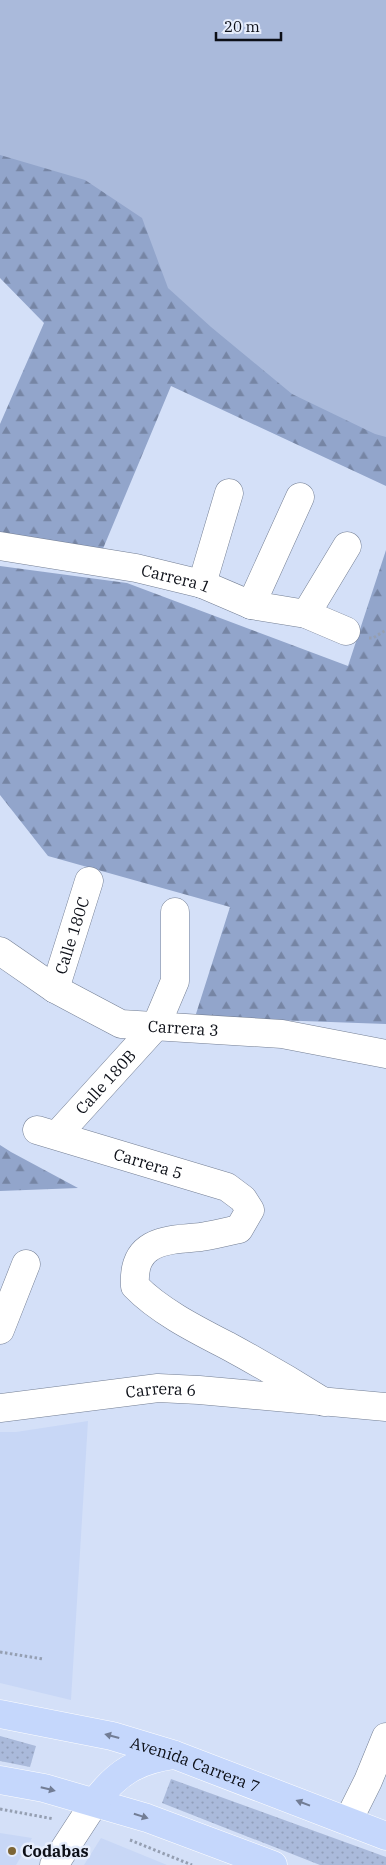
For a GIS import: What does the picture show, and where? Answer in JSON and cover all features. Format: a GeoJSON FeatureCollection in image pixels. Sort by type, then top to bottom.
{"type":"FeatureCollection","features":[{"type":"Feature","properties":{"kind":"main road","name":"Avenida Carrera 7"},"geometry":{"type":"LineString","coordinates":[[0,1714],[112,1736],[175,1755],[386,1836]]}},
{"type":"Feature","properties":{"kind":"main road"},"geometry":{"type":"LineString","coordinates":[[95,1802],[104,1788],[129,1768],[143,1761],[175,1755]]}},
{"type":"Feature","properties":{"kind":"main road"},"geometry":{"type":"LineString","coordinates":[[0,1780],[44,1788],[147,1818],[273,1865]]}},
{"type":"Feature","properties":{"kind":"street"},"geometry":{"type":"LineString","coordinates":[[202,584],[229,493]]}},
{"type":"Feature","properties":{"kind":"street"},"geometry":{"type":"LineString","coordinates":[[251,605],[300,497]]}},
{"type":"Feature","properties":{"kind":"street","name":"Carrera 1"},"geometry":{"type":"LineString","coordinates":[[0,546],[136,568],[202,584],[251,605],[306,614],[346,632]]}},
{"type":"Feature","properties":{"kind":"street"},"geometry":{"type":"LineString","coordinates":[[306,614],[347,546]]}},
{"type":"Feature","properties":{"kind":"street","name":"Calle 180C"},"geometry":{"type":"LineString","coordinates":[[55,989],[89,881]]}},
{"type":"Feature","properties":{"kind":"street","name":"Calle 180B"},"geometry":{"type":"LineString","coordinates":[[47,1132],[156,1026],[175,981],[175,912]]}},
{"type":"Feature","properties":{"kind":"street","name":"Carrera 3"},"geometry":{"type":"LineString","coordinates":[[0,951],[55,989],[121,1024],[282,1034],[386,1054]]}},
{"type":"Feature","properties":{"kind":"street","name":"Carrera 5"},"geometry":{"type":"LineString","coordinates":[[47,1132],[227,1187],[243,1198],[250,1210],[239,1229],[216,1235],[164,1241],[152,1245],[143,1252],[136,1264],[135,1286]]}},
{"type":"Feature","properties":{"kind":"street"},"geometry":{"type":"LineString","coordinates":[[0,1330],[26,1264]]}},
{"type":"Feature","properties":{"kind":"street","name":"Carrera 6"},"geometry":{"type":"LineString","coordinates":[[135,1286],[146,1297],[197,1330],[286,1377],[324,1402]]}},
{"type":"Feature","properties":{"kind":"street","name":"Carrera 6"},"geometry":{"type":"LineString","coordinates":[[0,1408],[158,1388],[218,1391],[386,1407]]}},
{"type":"Feature","properties":{"kind":"street"},"geometry":{"type":"LineString","coordinates":[[348,1821],[368,1781],[386,1737]]}},
{"type":"Feature","properties":{"kind":"street"},"geometry":{"type":"LineString","coordinates":[[54,1865],[95,1802]]}},
{"type":"Feature","properties":{"kind":"path"},"geometry":{"type":"LineString","coordinates":[[0,1652],[43,1659]]}},
{"type":"Feature","properties":{"kind":"shaded area"},"geometry":{"type":"Polygon","coordinates":[[[0,0],[386,0],[386,437],[375,434],[292,394],[211,327],[168,288],[142,218],[85,180],[0,155],[0,0]]]}},
{"type":"Feature","properties":{"kind":"shaded area"},"geometry":{"type":"Polygon","coordinates":[[[88,1421],[71,1700],[0,1683],[0,1432],[16,1432],[88,1421]]]}},
{"type":"Feature","properties":{"kind":"shaded area"},"geometry":{"type":"Polygon","coordinates":[[[0,1736],[36,1746],[30,1767],[0,1761],[0,1736]]]}},
{"type":"Feature","properties":{"kind":"shaded area"},"geometry":{"type":"Polygon","coordinates":[[[171,1779],[386,1857],[386,1865],[320,1865],[162,1803],[171,1779]]]}},
{"type":"Feature","properties":{"kind":"shaded area","name":"Codabas"},"geometry":{"type":"Polygon","coordinates":[[[0,1833],[32,1838],[16,1865],[0,1865],[0,1833]]]}},
{"type":"Feature","properties":{"kind":"shaded area"},"geometry":{"type":"Polygon","coordinates":[[[101,1838],[167,1865],[84,1865],[101,1838]]]}},
{"type":"Feature","properties":{"kind":"green space"},"geometry":{"type":"Polygon","coordinates":[[[0,0],[386,0],[386,486],[171,386],[92,575],[0,543],[0,424],[44,323],[0,278],[0,0]]]}},
{"type":"Feature","properties":{"kind":"green space"},"geometry":{"type":"Polygon","coordinates":[[[386,550],[386,1024],[195,1017],[230,907],[48,856],[0,795],[0,566],[127,583],[348,666],[386,550]]]}},
{"type":"Feature","properties":{"kind":"green space"},"geometry":{"type":"Polygon","coordinates":[[[0,1145],[11,1152],[78,1188],[0,1191],[0,1145]]]}},
{"type":"Feature","properties":{"kind":"place","name":"Codabas"},"geometry":{"type":"Point","coordinates":[12,1851]}}]}
